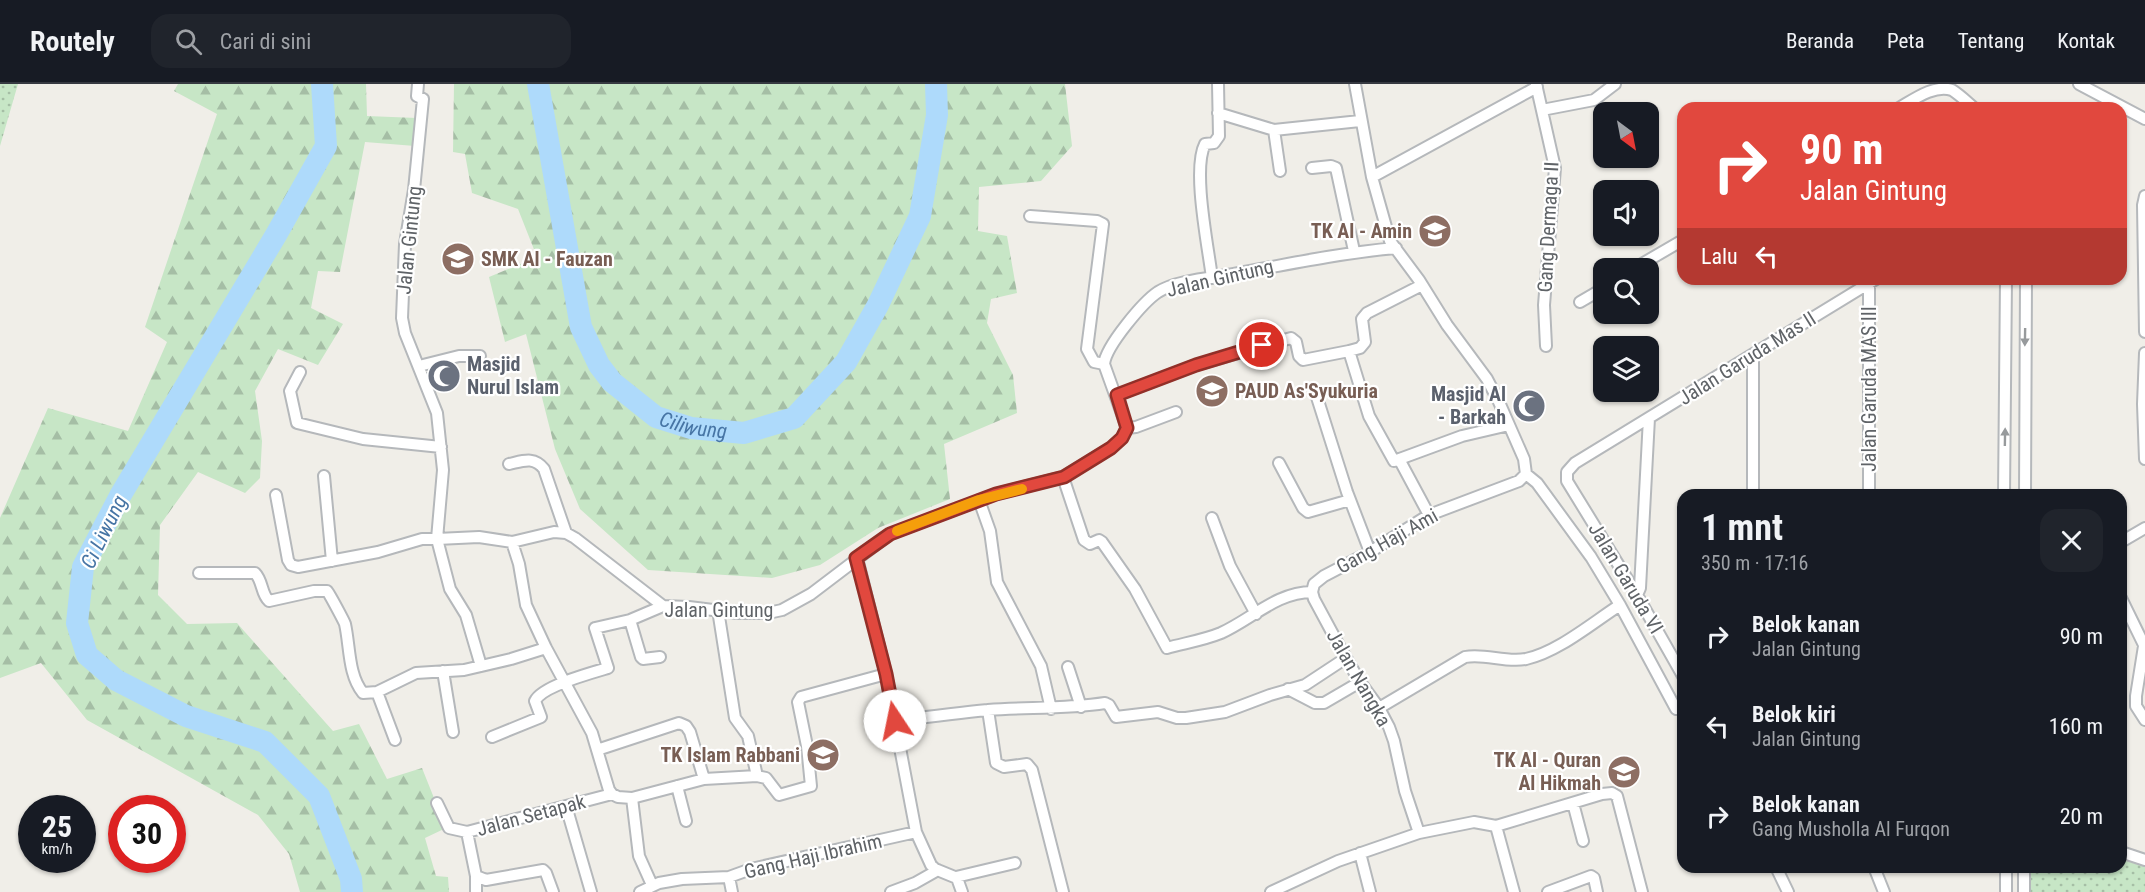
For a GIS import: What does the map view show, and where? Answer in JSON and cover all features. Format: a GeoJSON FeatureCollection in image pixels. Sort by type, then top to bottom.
{"type":"FeatureCollection","features":[{"type":"Feature","properties":{"kind":"street","name":"Jalan Gintung"},"geometry":{"type":"LineString","coordinates":[[418,84],[417,96],[423,99],[414,190],[405,244],[402,308],[405,333],[436,413],[443,470],[437,538],[450,589],[466,615],[481,666]]}},
{"type":"Feature","properties":{"kind":"street"},"geometry":{"type":"LineString","coordinates":[[1212,278],[1199,160],[1205,144],[1214,143],[1219,136],[1218,84]]}},
{"type":"Feature","properties":{"kind":"street"},"geometry":{"type":"LineString","coordinates":[[1355,84],[1372,177],[1390,241],[1487,379],[1524,459],[1526,474],[1537,483],[1583,545],[1620,605],[1676,709]]}},
{"type":"Feature","properties":{"kind":"street"},"geometry":{"type":"LineString","coordinates":[[1542,110],[1593,100],[1615,84]]}},
{"type":"Feature","properties":{"kind":"street"},"geometry":{"type":"LineString","coordinates":[[2079,84],[2113,102]]}},
{"type":"Feature","properties":{"kind":"street"},"geometry":{"type":"LineString","coordinates":[[1372,177],[1536,85]]}},
{"type":"Feature","properties":{"kind":"street","name":"Gang Dermaga II"},"geometry":{"type":"LineString","coordinates":[[1536,85],[1555,168],[1544,306],[1546,346]]}},
{"type":"Feature","properties":{"kind":"street"},"geometry":{"type":"LineString","coordinates":[[1909,102],[1924,93],[1944,88],[1952,90],[1967,102]]}},
{"type":"Feature","properties":{"kind":"street"},"geometry":{"type":"LineString","coordinates":[[1952,90],[1957,102]]}},
{"type":"Feature","properties":{"kind":"street"},"geometry":{"type":"LineString","coordinates":[[2127,109],[2145,119]]}},
{"type":"Feature","properties":{"kind":"street"},"geometry":{"type":"LineString","coordinates":[[1218,112],[1274,130],[1360,121]]}},
{"type":"Feature","properties":{"kind":"street"},"geometry":{"type":"LineString","coordinates":[[1274,130],[1280,171]]}},
{"type":"Feature","properties":{"kind":"street"},"geometry":{"type":"LineString","coordinates":[[1312,168],[1331,166],[1336,168],[1354,251]]}},
{"type":"Feature","properties":{"kind":"street"},"geometry":{"type":"LineString","coordinates":[[2145,196],[2143,217],[2145,332]]}},
{"type":"Feature","properties":{"kind":"street"},"geometry":{"type":"LineString","coordinates":[[1030,216],[1097,221],[1103,224],[1087,349],[1094,362],[1104,364],[1127,428],[1136,427],[1176,412]]}},
{"type":"Feature","properties":{"kind":"street"},"geometry":{"type":"LineString","coordinates":[[1652,258],[1677,244]]}},
{"type":"Feature","properties":{"kind":"street","name":"Jalan Gintung"},"geometry":{"type":"LineString","coordinates":[[1104,364],[1105,358],[1121,333],[1148,300],[1160,291],[1212,278],[1354,251],[1396,248]]}},
{"type":"Feature","properties":{"kind":"street"},"geometry":{"type":"LineString","coordinates":[[1117,395],[1196,365],[1291,338],[1296,344],[1299,356],[1304,360],[1360,348],[1365,342],[1362,319],[1367,312],[1422,285]]}},
{"type":"Feature","properties":{"kind":"street","name":"Jalan Garuda Mas II"},"geometry":{"type":"LineString","coordinates":[[1567,481],[1567,472],[1575,464],[1866,285]]}},
{"type":"Feature","properties":{"kind":"street","name":"Jalan Garuda MAS III"},"geometry":{"type":"LineString","coordinates":[[1869,489],[1873,285]]}},
{"type":"Feature","properties":{"kind":"street"},"geometry":{"type":"LineString","coordinates":[[2004,489],[2006,285]]}},
{"type":"Feature","properties":{"kind":"street"},"geometry":{"type":"LineString","coordinates":[[2025,489],[2026,285]]}},
{"type":"Feature","properties":{"kind":"street"},"geometry":{"type":"LineString","coordinates":[[1580,302],[1593,294]]}},
{"type":"Feature","properties":{"kind":"street"},"geometry":{"type":"LineString","coordinates":[[1349,351],[1369,416],[1394,462],[1462,436],[1509,425]]}},
{"type":"Feature","properties":{"kind":"street"},"geometry":{"type":"LineString","coordinates":[[2145,353],[2143,404],[2145,459]]}},
{"type":"Feature","properties":{"kind":"street"},"geometry":{"type":"LineString","coordinates":[[1752,355],[1753,489]]}},
{"type":"Feature","properties":{"kind":"street"},"geometry":{"type":"LineString","coordinates":[[419,366],[459,356],[480,356]]}},
{"type":"Feature","properties":{"kind":"street"},"geometry":{"type":"LineString","coordinates":[[2006,366],[2024,367]]}},
{"type":"Feature","properties":{"kind":"street"},"geometry":{"type":"LineString","coordinates":[[300,372],[290,391],[297,423],[363,439],[441,447]]}},
{"type":"Feature","properties":{"kind":"street"},"geometry":{"type":"LineString","coordinates":[[1315,391],[1350,500],[1370,552]]}},
{"type":"Feature","properties":{"kind":"street"},"geometry":{"type":"LineString","coordinates":[[1637,595],[1640,588],[1649,418]]}},
{"type":"Feature","properties":{"kind":"street","name":"Jalan Gintung"},"geometry":{"type":"LineString","coordinates":[[492,737],[541,717],[535,701],[539,694],[565,682],[608,668],[595,628],[630,620],[663,606],[768,614],[782,610],[812,594],[890,534],[979,500],[1064,477],[1111,448],[1122,438],[1127,428]]}},
{"type":"Feature","properties":{"kind":"street"},"geometry":{"type":"LineString","coordinates":[[509,464],[532,459],[539,462],[544,469],[566,533]]}},
{"type":"Feature","properties":{"kind":"street"},"geometry":{"type":"LineString","coordinates":[[1400,459],[1430,515]]}},
{"type":"Feature","properties":{"kind":"street"},"geometry":{"type":"LineString","coordinates":[[1278,463],[1303,508],[1308,512],[1350,500]]}},
{"type":"Feature","properties":{"kind":"street","name":"Gang Haji Ami"},"geometry":{"type":"LineString","coordinates":[[1312,592],[1314,584],[1324,576],[1370,552],[1430,515],[1519,482],[1526,474]]}},
{"type":"Feature","properties":{"kind":"street"},"geometry":{"type":"LineString","coordinates":[[324,476],[332,561]]}},
{"type":"Feature","properties":{"kind":"street"},"geometry":{"type":"LineString","coordinates":[[1064,477],[1084,540],[1088,544],[1099,540],[1101,542],[1135,589],[1167,648],[1220,634],[1256,614],[1267,604],[1298,592],[1312,592]]}},
{"type":"Feature","properties":{"kind":"street","name":"Jalan Garuda VI"},"geometry":{"type":"LineString","coordinates":[[1567,481],[1677,665]]}},
{"type":"Feature","properties":{"kind":"street"},"geometry":{"type":"LineString","coordinates":[[276,495],[288,560],[291,565],[298,567],[378,552],[422,539],[479,537],[512,542],[554,532],[566,533],[663,606]]}},
{"type":"Feature","properties":{"kind":"street"},"geometry":{"type":"LineString","coordinates":[[979,500],[990,531],[997,582],[1041,666],[1052,708]]}},
{"type":"Feature","properties":{"kind":"street"},"geometry":{"type":"LineString","coordinates":[[1212,518],[1230,566],[1256,614]]}},
{"type":"Feature","properties":{"kind":"street"},"geometry":{"type":"LineString","coordinates":[[2127,538],[2145,528]]}},
{"type":"Feature","properties":{"kind":"street"},"geometry":{"type":"LineString","coordinates":[[512,542],[519,564],[526,605],[546,648],[592,733],[612,794],[632,798],[704,779],[757,776],[766,778],[779,795],[811,786],[807,746],[798,702],[801,697],[886,674]]}},
{"type":"Feature","properties":{"kind":"street"},"geometry":{"type":"LineString","coordinates":[[856,558],[886,674],[916,832],[932,865],[956,877],[960,882],[962,892]]}},
{"type":"Feature","properties":{"kind":"street"},"geometry":{"type":"LineString","coordinates":[[199,573],[255,573],[259,577],[265,598],[269,601],[314,591],[327,591],[345,623],[352,666],[361,691],[369,693],[377,692],[416,673],[464,670],[546,648]]}},
{"type":"Feature","properties":{"kind":"street","name":"Jalan Nangka"},"geometry":{"type":"LineString","coordinates":[[1312,592],[1346,658],[1379,708],[1394,741],[1405,791],[1419,832]]}},
{"type":"Feature","properties":{"kind":"street"},"geometry":{"type":"LineString","coordinates":[[1379,708],[1465,657],[1479,656],[1512,660],[1538,655],[1558,645],[1620,605]]}},
{"type":"Feature","properties":{"kind":"street"},"geometry":{"type":"LineString","coordinates":[[717,610],[735,717],[748,736],[757,776]]}},
{"type":"Feature","properties":{"kind":"street"},"geometry":{"type":"LineString","coordinates":[[2127,610],[2145,647],[2136,696],[2136,706],[2145,720]]}},
{"type":"Feature","properties":{"kind":"street"},"geometry":{"type":"LineString","coordinates":[[630,620],[641,657],[643,659],[660,657]]}},
{"type":"Feature","properties":{"kind":"street"},"geometry":{"type":"LineString","coordinates":[[895,721],[988,710],[1081,707],[1105,703],[1109,705],[1116,717],[1158,712],[1177,718],[1186,718],[1225,712],[1246,703],[1305,685],[1346,658]]}},
{"type":"Feature","properties":{"kind":"street"},"geometry":{"type":"LineString","coordinates":[[1068,667],[1081,707]]}},
{"type":"Feature","properties":{"kind":"street"},"geometry":{"type":"LineString","coordinates":[[443,671],[453,732]]}},
{"type":"Feature","properties":{"kind":"street"},"geometry":{"type":"LineString","coordinates":[[1288,689],[1315,703],[1323,703],[1360,682]]}},
{"type":"Feature","properties":{"kind":"street"},"geometry":{"type":"LineString","coordinates":[[377,692],[395,740]]}},
{"type":"Feature","properties":{"kind":"street"},"geometry":{"type":"LineString","coordinates":[[988,710],[996,763],[1004,767],[1025,764],[1032,770],[1064,892]]}},
{"type":"Feature","properties":{"kind":"street"},"geometry":{"type":"LineString","coordinates":[[597,750],[679,723],[686,726],[690,732],[704,779]]}},
{"type":"Feature","properties":{"kind":"street"},"geometry":{"type":"LineString","coordinates":[[677,786],[686,821]]}},
{"type":"Feature","properties":{"kind":"street","name":"Jalan Setapak"},"geometry":{"type":"LineString","coordinates":[[437,802],[449,828],[467,832],[612,794]]}},
{"type":"Feature","properties":{"kind":"street"},"geometry":{"type":"LineString","coordinates":[[1271,892],[1292,888],[1318,870],[1419,832],[1474,822],[1496,826],[1602,794],[1616,795],[1630,840],[1642,892]]}},
{"type":"Feature","properties":{"kind":"street"},"geometry":{"type":"LineString","coordinates":[[632,798],[639,855],[652,885]]}},
{"type":"Feature","properties":{"kind":"street"},"geometry":{"type":"LineString","coordinates":[[1573,803],[1583,841]]}},
{"type":"Feature","properties":{"kind":"street"},"geometry":{"type":"LineString","coordinates":[[566,807],[591,892]]}},
{"type":"Feature","properties":{"kind":"street"},"geometry":{"type":"LineString","coordinates":[[1496,826],[1514,892]]}},
{"type":"Feature","properties":{"kind":"street"},"geometry":{"type":"LineString","coordinates":[[467,832],[476,876],[476,892]]}},
{"type":"Feature","properties":{"kind":"street","name":"Gang Haji Ibrahim"},"geometry":{"type":"LineString","coordinates":[[640,892],[652,885],[682,879],[729,876],[916,832]]}},
{"type":"Feature","properties":{"kind":"street"},"geometry":{"type":"LineString","coordinates":[[1360,853],[1370,892]]}},
{"type":"Feature","properties":{"kind":"street"},"geometry":{"type":"LineString","coordinates":[[2127,854],[2145,860]]}},
{"type":"Feature","properties":{"kind":"street"},"geometry":{"type":"LineString","coordinates":[[956,877],[1015,863]]}},
{"type":"Feature","properties":{"kind":"street"},"geometry":{"type":"LineString","coordinates":[[476,876],[486,880],[543,870],[553,892]]}},
{"type":"Feature","properties":{"kind":"street"},"geometry":{"type":"LineString","coordinates":[[891,892],[915,883],[938,870]]}},
{"type":"Feature","properties":{"kind":"street"},"geometry":{"type":"LineString","coordinates":[[1779,873],[1788,892]]}},
{"type":"Feature","properties":{"kind":"street"},"geometry":{"type":"LineString","coordinates":[[1876,873],[1884,892]]}},
{"type":"Feature","properties":{"kind":"street"},"geometry":{"type":"LineString","coordinates":[[2006,873],[2006,892]]}},
{"type":"Feature","properties":{"kind":"street"},"geometry":{"type":"LineString","coordinates":[[2024,873],[2024,892]]}},
{"type":"Feature","properties":{"kind":"street"},"geometry":{"type":"LineString","coordinates":[[729,876],[732,892]]}},
{"type":"Feature","properties":{"kind":"street"},"geometry":{"type":"LineString","coordinates":[[1548,892],[1591,876],[1594,878],[1597,892]]}},
{"type":"Feature","properties":{"kind":"green space"},"geometry":{"type":"Polygon","coordinates":[[[0,84],[18,84],[0,146],[0,84]]]}},
{"type":"Feature","properties":{"kind":"green space"},"geometry":{"type":"Polygon","coordinates":[[[178,84],[366,84],[367,116],[417,118],[415,146],[365,142],[340,272],[318,271],[311,308],[343,324],[318,365],[278,349],[255,391],[262,441],[260,478],[245,493],[198,472],[160,525],[158,595],[187,624],[237,623],[333,731],[359,724],[387,779],[422,768],[446,828],[425,838],[436,876],[448,877],[449,892],[300,892],[289,854],[258,815],[87,720],[41,663],[0,678],[0,518],[48,408],[128,431],[167,342],[145,327],[217,114],[174,91],[178,84]]]}},
{"type":"Feature","properties":{"kind":"green space"},"geometry":{"type":"Polygon","coordinates":[[[454,84],[1065,84],[1072,146],[1041,181],[979,187],[978,231],[1007,236],[1017,293],[991,299],[987,323],[1013,375],[1017,413],[944,444],[950,499],[878,528],[820,565],[772,578],[648,570],[580,509],[555,449],[526,334],[505,342],[489,277],[537,257],[518,209],[472,193],[465,154],[453,152],[454,84]]]}},
{"type":"Feature","properties":{"kind":"green space"},"geometry":{"type":"Polygon","coordinates":[[[2127,861],[2145,867],[2145,892],[2029,892],[2029,873],[2127,873],[2127,861]]]}},
{"type":"Feature","properties":{"kind":"waterway","name":"Ci Liwung"},"geometry":{"type":"LineString","coordinates":[[322,84],[326,146],[276,235],[120,496],[83,567],[77,623],[87,655],[116,680],[186,716],[265,742],[319,796],[351,879],[352,892]]}},
{"type":"Feature","properties":{"kind":"waterway","name":"Ciliwung"},"geometry":{"type":"LineString","coordinates":[[538,84],[581,327],[599,365],[612,382],[656,417],[691,428],[744,433],[794,418],[846,362],[878,305],[920,216],[937,115],[936,84]]}},
{"type":"Feature","properties":{"kind":"slow traffic"},"geometry":{"type":"LineString","coordinates":[[897,531],[996,494],[1022,489]]}},
{"type":"Feature","properties":{"kind":"place","name":"TK Al - Amin"},"geometry":{"type":"Point","coordinates":[1435,231]}},
{"type":"Feature","properties":{"kind":"place","name":"SMK Al - Fauzan"},"geometry":{"type":"Point","coordinates":[458,259]}},
{"type":"Feature","properties":{"kind":"place","name":"Masjid Nurul Islam"},"geometry":{"type":"Point","coordinates":[444,376]}},
{"type":"Feature","properties":{"kind":"place","name":"PAUD As'Syukuria"},"geometry":{"type":"Point","coordinates":[1212,391]}},
{"type":"Feature","properties":{"kind":"place","name":"Masjid Al - Barkah"},"geometry":{"type":"Point","coordinates":[1529,406]}},
{"type":"Feature","properties":{"kind":"place","name":"TK Islam Rabbani"},"geometry":{"type":"Point","coordinates":[823,755]}},
{"type":"Feature","properties":{"kind":"place","name":"TK Al - Quran Al Hikmah"},"geometry":{"type":"Point","coordinates":[1624,772]}},
{"type":"Feature","properties":{"kind":"route"},"geometry":{"type":"LineString","coordinates":[[895,721],[886,674],[856,558],[890,534],[996,494],[1064,477],[1111,448],[1122,438],[1127,428],[1117,395],[1196,365],[1262,345]]}}]}
